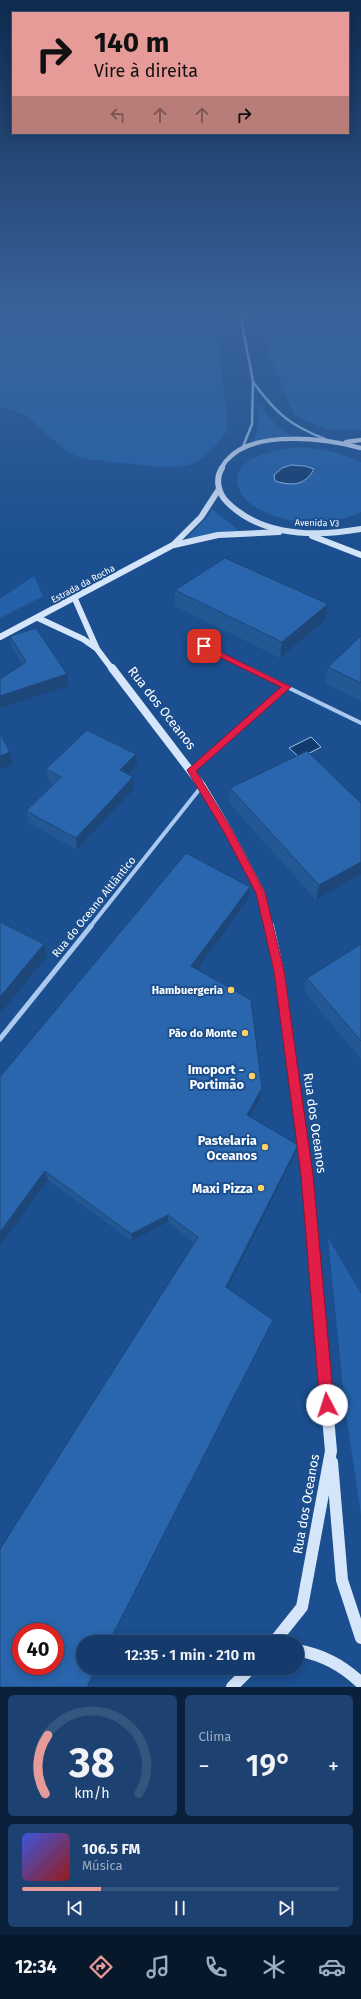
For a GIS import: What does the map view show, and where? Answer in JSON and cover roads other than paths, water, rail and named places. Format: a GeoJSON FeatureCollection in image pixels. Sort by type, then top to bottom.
{"type":"FeatureCollection","features":[{"type":"Feature","properties":{"kind":"street"},"geometry":{"type":"LineString","coordinates":[[242,450],[252,424],[253,393]]}},
{"type":"Feature","properties":{"kind":"street"},"geometry":{"type":"LineString","coordinates":[[261,393],[282,418],[294,426],[326,439],[361,448]]}},
{"type":"Feature","properties":{"kind":"street"},"geometry":{"type":"LineString","coordinates":[[219,489],[218,474],[223,465],[242,450],[272,440],[307,438],[326,439]]}},
{"type":"Feature","properties":{"kind":"street"},"geometry":{"type":"LineString","coordinates":[[343,443],[361,440]]}},
{"type":"Feature","properties":{"kind":"street","name":"Avenida V3"},"geometry":{"type":"LineString","coordinates":[[219,489],[228,504],[240,514],[254,522],[306,534],[344,533],[361,529]]}},
{"type":"Feature","properties":{"kind":"street","name":"Estrada da Rocha"},"geometry":{"type":"LineString","coordinates":[[0,637],[75,599],[173,545],[201,517],[219,489]]}},
{"type":"Feature","properties":{"kind":"street","name":"Estrada da Rocha"},"geometry":{"type":"LineString","coordinates":[[173,545],[218,535],[292,532]]}},
{"type":"Feature","properties":{"kind":"street"},"geometry":{"type":"LineString","coordinates":[[306,534],[361,555]]}},
{"type":"Feature","properties":{"kind":"street"},"geometry":{"type":"LineString","coordinates":[[75,599],[97,649]]}},
{"type":"Feature","properties":{"kind":"street"},"geometry":{"type":"LineString","coordinates":[[38,618],[83,639],[97,649]]}},
{"type":"Feature","properties":{"kind":"street"},"geometry":{"type":"LineString","coordinates":[[190,639],[361,723]]}},
{"type":"Feature","properties":{"kind":"street","name":"Rua dos Oceanos"},"geometry":{"type":"LineString","coordinates":[[97,649],[202,786],[261,893],[279,971],[307,1175],[331,1451],[302,1607],[280,1635]]}},
{"type":"Feature","properties":{"kind":"street"},"geometry":{"type":"LineString","coordinates":[[191,770],[287,687]]}},
{"type":"Feature","properties":{"kind":"street","name":"Rua do Oceano Altlântico"},"geometry":{"type":"LineString","coordinates":[[0,1039],[202,786]]}},
{"type":"Feature","properties":{"kind":"street"},"geometry":{"type":"LineString","coordinates":[[331,1451],[342,1580],[361,1638]]}},
{"type":"Feature","properties":{"kind":"street"},"geometry":{"type":"LineString","coordinates":[[304,1651],[318,1653],[350,1671],[361,1683]]}},
{"type":"Feature","properties":{"kind":"street"},"geometry":{"type":"LineString","coordinates":[[232,1687],[244,1675]]}},
{"type":"Feature","properties":{"kind":"place","name":"Hambuergeria"},"geometry":{"type":"Point","coordinates":[231,990]}},
{"type":"Feature","properties":{"kind":"place","name":"Pão do Monte"},"geometry":{"type":"Point","coordinates":[245,1033]}},
{"type":"Feature","properties":{"kind":"place","name":"Imoport - Portimão"},"geometry":{"type":"Point","coordinates":[252,1076]}},
{"type":"Feature","properties":{"kind":"place","name":"Pastelaria Oceanos"},"geometry":{"type":"Point","coordinates":[265,1147]}},
{"type":"Feature","properties":{"kind":"place","name":"Maxi Pizza"},"geometry":{"type":"Point","coordinates":[261,1188]}}]}
